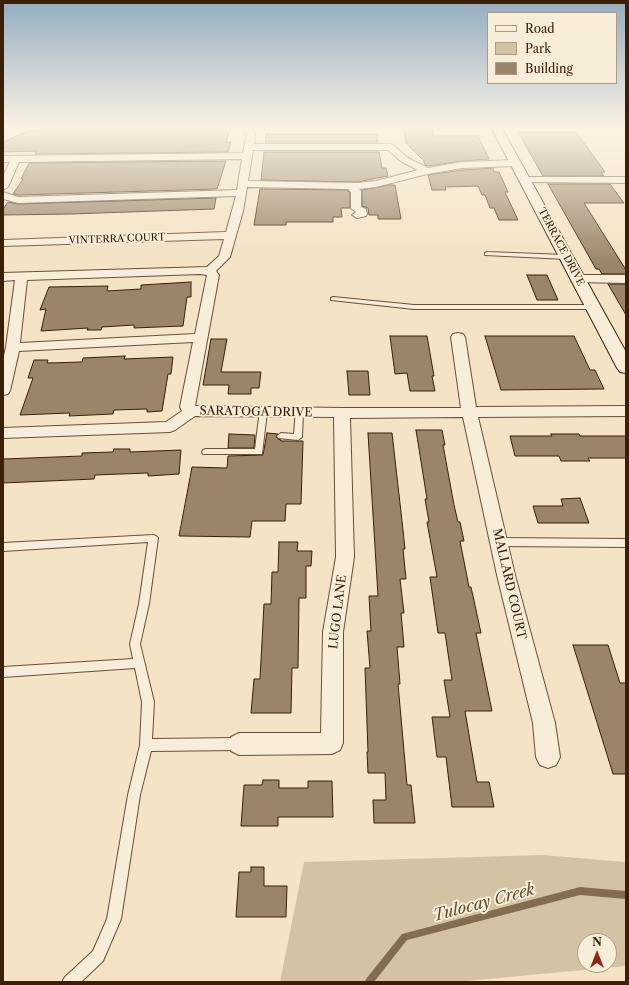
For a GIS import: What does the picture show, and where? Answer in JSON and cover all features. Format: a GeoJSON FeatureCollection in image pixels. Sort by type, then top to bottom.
{"type":"FeatureCollection","features":[{"type":"Feature","properties":{"kind":"street"},"geometry":{"type":"LineString","coordinates":[[3,187],[10,171]]}},
{"type":"Feature","properties":{"kind":"street"},"geometry":{"type":"LineString","coordinates":[[3,277],[193,270],[210,271],[224,257],[238,211],[244,171]]}},
{"type":"Feature","properties":{"kind":"street"},"geometry":{"type":"LineString","coordinates":[[3,195],[5,198],[18,200],[241,188],[351,186],[376,184],[427,171]]}},
{"type":"Feature","properties":{"kind":"street","name":"TERRACE DRIVE"},"geometry":{"type":"LineString","coordinates":[[520,171],[626,368]]}},
{"type":"Feature","properties":{"kind":"street"},"geometry":{"type":"LineString","coordinates":[[525,180],[626,180]]}},
{"type":"Feature","properties":{"kind":"street"},"geometry":{"type":"LineString","coordinates":[[351,186],[356,191],[356,208],[362,211],[362,214],[357,215]]}},
{"type":"Feature","properties":{"kind":"street","name":"VINTERRA COURT"},"geometry":{"type":"LineString","coordinates":[[3,243],[231,235]]}},
{"type":"Feature","properties":{"kind":"street","name":"SARATOGA DRIVE"},"geometry":{"type":"LineString","coordinates":[[210,271],[213,275],[187,407],[191,411],[342,413],[626,411]]}},
{"type":"Feature","properties":{"kind":"street"},"geometry":{"type":"LineString","coordinates":[[3,391],[13,347],[21,276]]}},
{"type":"Feature","properties":{"kind":"street"},"geometry":{"type":"LineString","coordinates":[[578,279],[626,279]]}},
{"type":"Feature","properties":{"kind":"street","name":"MALLARD COURT"},"geometry":{"type":"LineString","coordinates":[[458,337],[469,411],[499,542],[544,723],[548,757]]}},
{"type":"Feature","properties":{"kind":"street"},"geometry":{"type":"LineString","coordinates":[[13,347],[201,338]]}},
{"type":"Feature","properties":{"kind":"street"},"geometry":{"type":"LineString","coordinates":[[3,433],[170,428],[191,411]]}},
{"type":"Feature","properties":{"kind":"street","name":"LUGO LANE"},"geometry":{"type":"LineString","coordinates":[[239,744],[332,743],[332,632],[345,557],[342,413]]}},
{"type":"Feature","properties":{"kind":"lane"},"geometry":{"type":"LineString","coordinates":[[487,254],[566,257]]}},
{"type":"Feature","properties":{"kind":"lane"},"geometry":{"type":"LineString","coordinates":[[333,299],[414,307],[593,307]]}},
{"type":"Feature","properties":{"kind":"lane"},"geometry":{"type":"LineString","coordinates":[[206,452],[259,452],[264,436],[263,412]]}},
{"type":"Feature","properties":{"kind":"lane"},"geometry":{"type":"LineString","coordinates":[[281,436],[298,436],[299,412]]}},
{"type":"Feature","properties":{"kind":"lane"},"geometry":{"type":"LineString","coordinates":[[3,547],[153,538],[144,604],[135,644],[138,663],[148,702],[146,745],[134,795],[114,919],[98,956],[70,982]]}},
{"type":"Feature","properties":{"kind":"lane"},"geometry":{"type":"LineString","coordinates":[[499,542],[626,543]]}},
{"type":"Feature","properties":{"kind":"lane"},"geometry":{"type":"LineString","coordinates":[[3,672],[138,663]]}},
{"type":"Feature","properties":{"kind":"lane"},"geometry":{"type":"LineString","coordinates":[[146,745],[239,744]]}},
{"type":"Feature","properties":{"kind":"green space"},"geometry":{"type":"Polygon","coordinates":[[[543,855],[626,862],[626,966],[617,967],[617,933],[577,933],[577,971],[456,982],[280,982],[304,862],[543,855]]]}},
{"type":"Feature","properties":{"kind":"building"},"geometry":{"type":"Polygon","coordinates":[[[25,171],[223,171],[217,189],[13,194],[23,179],[21,179],[25,171]]]}},
{"type":"Feature","properties":{"kind":"building"},"geometry":{"type":"Polygon","coordinates":[[[262,171],[387,171],[388,176],[357,182],[261,180],[262,171]]]}},
{"type":"Feature","properties":{"kind":"building"},"geometry":{"type":"Polygon","coordinates":[[[455,171],[499,172],[508,192],[505,192],[518,220],[499,220],[494,208],[490,208],[485,195],[482,195],[478,186],[445,187],[446,190],[432,190],[428,175],[455,171]]]}},
{"type":"Feature","properties":{"kind":"building"},"geometry":{"type":"Polygon","coordinates":[[[540,171],[605,172],[601,172],[604,176],[543,176],[540,171]]]}},
{"type":"Feature","properties":{"kind":"building"},"geometry":{"type":"Polygon","coordinates":[[[548,184],[610,184],[624,203],[584,203],[626,270],[626,274],[602,274],[599,269],[596,269],[548,184]]]}},
{"type":"Feature","properties":{"kind":"building"},"geometry":{"type":"Polygon","coordinates":[[[395,185],[401,219],[378,219],[378,215],[369,215],[368,208],[362,206],[362,190],[395,185]]]}},
{"type":"Feature","properties":{"kind":"building"},"geometry":{"type":"Polygon","coordinates":[[[260,189],[347,190],[350,193],[350,208],[341,208],[342,217],[333,217],[333,222],[286,222],[286,225],[254,225],[260,189]]]}},
{"type":"Feature","properties":{"kind":"building"},"geometry":{"type":"Polygon","coordinates":[[[216,198],[214,209],[3,215],[3,209],[8,202],[18,204],[216,198]]]}},
{"type":"Feature","properties":{"kind":"building"},"geometry":{"type":"Polygon","coordinates":[[[527,275],[547,275],[558,300],[537,300],[527,275]]]}},
{"type":"Feature","properties":{"kind":"building"},"geometry":{"type":"Polygon","coordinates":[[[191,282],[191,297],[187,297],[183,326],[134,328],[134,325],[102,327],[101,330],[87,330],[88,328],[41,331],[46,309],[40,310],[49,287],[108,286],[107,291],[141,289],[141,285],[191,282]]]}},
{"type":"Feature","properties":{"kind":"building"},"geometry":{"type":"Polygon","coordinates":[[[608,284],[626,284],[626,315],[608,284]]]}},
{"type":"Feature","properties":{"kind":"building"},"geometry":{"type":"Polygon","coordinates":[[[390,336],[427,336],[435,391],[410,391],[407,373],[395,374],[390,336]]]}},
{"type":"Feature","properties":{"kind":"building"},"geometry":{"type":"Polygon","coordinates":[[[485,336],[574,336],[590,370],[595,370],[604,389],[501,390],[485,336]]]}},
{"type":"Feature","properties":{"kind":"building"},"geometry":{"type":"Polygon","coordinates":[[[211,339],[227,339],[221,372],[261,372],[259,388],[251,388],[251,394],[228,394],[229,385],[203,385],[211,339]]]}},
{"type":"Feature","properties":{"kind":"building"},"geometry":{"type":"Polygon","coordinates":[[[125,356],[124,359],[173,357],[171,374],[168,374],[162,411],[147,412],[147,409],[114,410],[113,414],[69,416],[70,413],[20,415],[33,378],[28,378],[34,360],[48,360],[47,363],[82,362],[83,358],[125,356]]]}},
{"type":"Feature","properties":{"kind":"building"},"geometry":{"type":"Polygon","coordinates":[[[347,371],[368,371],[370,395],[349,395],[347,371]]]}},
{"type":"Feature","properties":{"kind":"building"},"geometry":{"type":"Polygon","coordinates":[[[416,430],[442,430],[445,445],[443,445],[454,505],[458,522],[460,522],[464,541],[460,541],[469,587],[471,587],[481,633],[476,633],[492,711],[465,711],[477,782],[489,782],[494,807],[452,807],[446,757],[437,757],[432,717],[450,717],[444,680],[452,680],[445,633],[438,633],[430,577],[437,577],[427,522],[429,522],[425,499],[427,499],[416,430]]]}},
{"type":"Feature","properties":{"kind":"building"},"geometry":{"type":"Polygon","coordinates":[[[267,433],[278,434],[276,437],[281,441],[303,441],[301,504],[286,504],[285,521],[252,521],[250,537],[179,536],[192,467],[227,468],[228,456],[263,455],[267,433]]]}},
{"type":"Feature","properties":{"kind":"building"},"geometry":{"type":"Polygon","coordinates":[[[368,433],[392,433],[405,549],[403,549],[406,579],[400,579],[404,613],[401,613],[404,647],[397,647],[400,684],[398,684],[407,785],[411,785],[415,823],[374,823],[373,800],[386,800],[385,773],[368,773],[365,668],[370,668],[367,631],[371,631],[369,596],[378,596],[368,433]]]}},
{"type":"Feature","properties":{"kind":"building"},"geometry":{"type":"Polygon","coordinates":[[[229,434],[255,435],[254,448],[228,448],[229,434]]]}},
{"type":"Feature","properties":{"kind":"building"},"geometry":{"type":"Polygon","coordinates":[[[551,434],[579,434],[580,436],[626,436],[626,458],[588,458],[590,461],[561,461],[559,456],[515,456],[510,436],[552,436],[551,434]]]}},
{"type":"Feature","properties":{"kind":"building"},"geometry":{"type":"Polygon","coordinates":[[[114,449],[130,449],[130,452],[181,450],[179,474],[148,476],[148,473],[95,475],[94,479],[3,483],[3,459],[82,456],[82,453],[113,452],[114,449]]]}},
{"type":"Feature","properties":{"kind":"building"},"geometry":{"type":"Polygon","coordinates":[[[580,498],[589,523],[538,523],[533,506],[563,506],[561,499],[580,498]]]}},
{"type":"Feature","properties":{"kind":"building"},"geometry":{"type":"Polygon","coordinates":[[[279,542],[298,542],[297,551],[312,551],[311,566],[306,566],[306,598],[299,598],[298,668],[292,668],[291,713],[251,713],[254,679],[260,679],[264,604],[271,604],[272,572],[278,572],[279,542]]]}},
{"type":"Feature","properties":{"kind":"building"},"geometry":{"type":"Polygon","coordinates":[[[573,645],[608,645],[620,683],[626,683],[626,774],[613,774],[573,645]]]}},
{"type":"Feature","properties":{"kind":"building"},"geometry":{"type":"Polygon","coordinates":[[[263,780],[279,780],[279,788],[308,788],[308,781],[332,781],[333,817],[278,817],[278,826],[241,826],[244,785],[262,785],[263,780]]]}},
{"type":"Feature","properties":{"kind":"building"},"geometry":{"type":"Polygon","coordinates":[[[251,867],[264,867],[264,886],[287,886],[286,917],[236,917],[239,872],[251,872],[251,867]]]}},
{"type":"Feature","properties":{"kind":"waterway","name":"Tulocay Creek"},"geometry":{"type":"LineString","coordinates":[[369,982],[405,937],[580,891],[626,895]]}}]}
